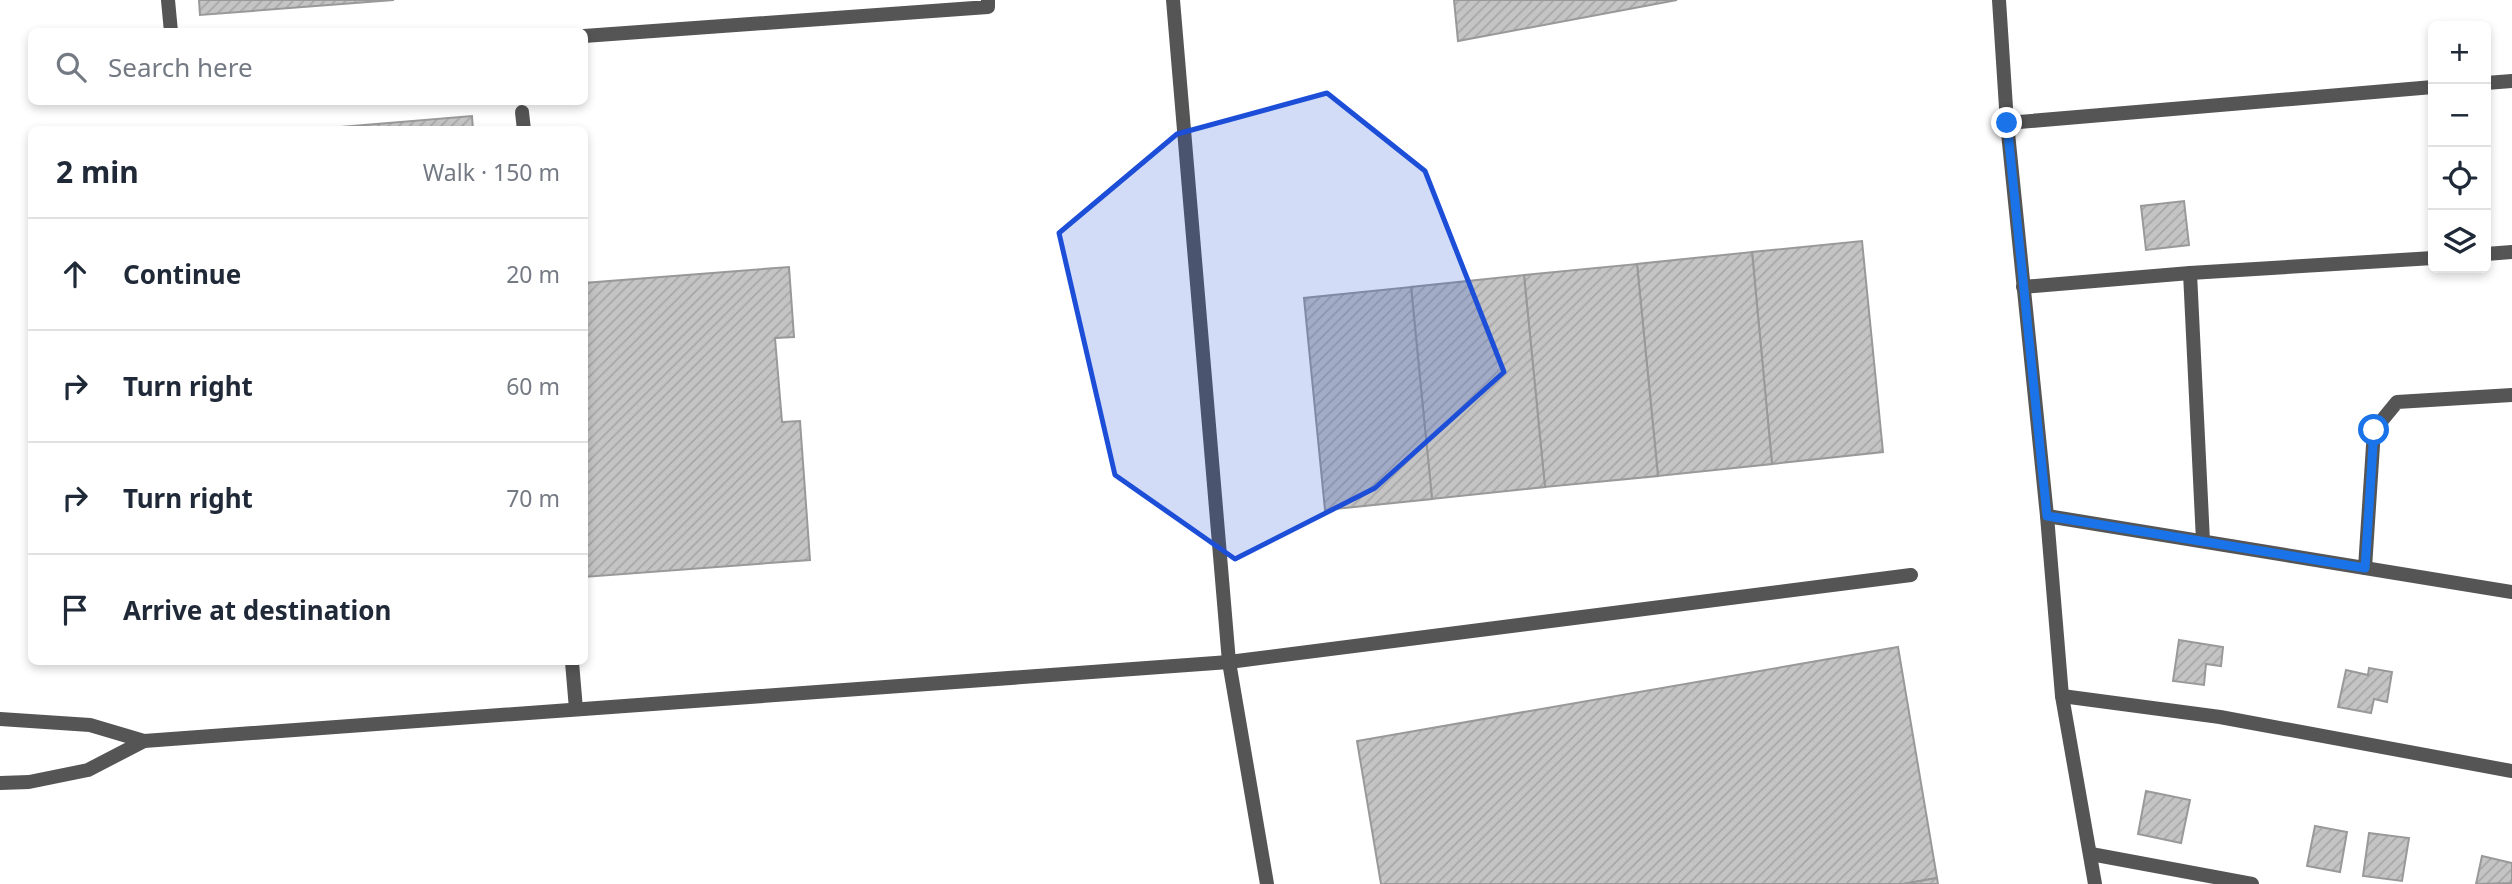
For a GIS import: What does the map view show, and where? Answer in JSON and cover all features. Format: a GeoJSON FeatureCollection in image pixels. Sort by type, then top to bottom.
{"type":"FeatureCollection","features":[{"type":"Feature","properties":{"kind":"street"},"geometry":{"type":"LineString","coordinates":[[168,0],[171,28]]}},
{"type":"Feature","properties":{"kind":"street"},"geometry":{"type":"LineString","coordinates":[[588,36],[988,7],[988,0]]}},
{"type":"Feature","properties":{"kind":"street"},"geometry":{"type":"LineString","coordinates":[[1173,0],[1229,662],[1267,884]]}},
{"type":"Feature","properties":{"kind":"street"},"geometry":{"type":"LineString","coordinates":[[1999,0],[2007,123],[2047,516],[2062,696],[2095,884]]}},
{"type":"Feature","properties":{"kind":"street"},"geometry":{"type":"LineString","coordinates":[[2491,83],[2512,81]]}},
{"type":"Feature","properties":{"kind":"street"},"geometry":{"type":"LineString","coordinates":[[2007,123],[2428,87]]}},
{"type":"Feature","properties":{"kind":"street"},"geometry":{"type":"LineString","coordinates":[[522,112],[524,126]]}},
{"type":"Feature","properties":{"kind":"street"},"geometry":{"type":"LineString","coordinates":[[2491,254],[2512,253]]}},
{"type":"Feature","properties":{"kind":"street"},"geometry":{"type":"LineString","coordinates":[[2024,287],[2190,273],[2428,258]]}},
{"type":"Feature","properties":{"kind":"street"},"geometry":{"type":"LineString","coordinates":[[2190,273],[2203,541]]}},
{"type":"Feature","properties":{"kind":"street"},"geometry":{"type":"LineString","coordinates":[[2365,568],[2374,430],[2397,402],[2512,396]]}},
{"type":"Feature","properties":{"kind":"street"},"geometry":{"type":"LineString","coordinates":[[2047,516],[2512,592]]}},
{"type":"Feature","properties":{"kind":"street"},"geometry":{"type":"LineString","coordinates":[[0,719],[90,725],[144,741],[1229,662],[1911,575]]}},
{"type":"Feature","properties":{"kind":"street"},"geometry":{"type":"LineString","coordinates":[[572,665],[576,709]]}},
{"type":"Feature","properties":{"kind":"street"},"geometry":{"type":"LineString","coordinates":[[2062,696],[2220,717],[2512,771]]}},
{"type":"Feature","properties":{"kind":"street"},"geometry":{"type":"LineString","coordinates":[[0,783],[29,782],[88,770],[144,741]]}},
{"type":"Feature","properties":{"kind":"street"},"geometry":{"type":"LineString","coordinates":[[2091,854],[2252,884]]}},
{"type":"Feature","properties":{"kind":"highlighted area"},"geometry":{"type":"Polygon","coordinates":[[[1327,93],[1425,171],[1504,372],[1375,488],[1235,559],[1115,475],[1059,233],[1177,134],[1327,93]]]}},
{"type":"Feature","properties":{"kind":"building"},"geometry":{"type":"Polygon","coordinates":[[[199,0],[394,0],[200,15],[199,0]]]}},
{"type":"Feature","properties":{"kind":"building"},"geometry":{"type":"Polygon","coordinates":[[[1454,0],[1677,0],[1458,41],[1454,0]]]}},
{"type":"Feature","properties":{"kind":"building"},"geometry":{"type":"Polygon","coordinates":[[[472,116],[473,126],[352,126],[472,116]]]}},
{"type":"Feature","properties":{"kind":"building"},"geometry":{"type":"Polygon","coordinates":[[[2184,201],[2189,245],[2146,250],[2141,206],[2184,201]]]}},
{"type":"Feature","properties":{"kind":"building"},"geometry":{"type":"Polygon","coordinates":[[[1862,241],[1883,452],[1772,464],[1752,252],[1862,241]]]}},
{"type":"Feature","properties":{"kind":"building"},"geometry":{"type":"Polygon","coordinates":[[[1752,252],[1772,464],[1658,476],[1637,264],[1752,252]]]}},
{"type":"Feature","properties":{"kind":"building"},"geometry":{"type":"Polygon","coordinates":[[[1637,264],[1658,476],[1545,487],[1524,275],[1637,264]]]}},
{"type":"Feature","properties":{"kind":"building"},"geometry":{"type":"Polygon","coordinates":[[[789,267],[794,337],[775,338],[782,422],[800,421],[810,560],[588,577],[588,283],[789,267]]]}},
{"type":"Feature","properties":{"kind":"building"},"geometry":{"type":"Polygon","coordinates":[[[1524,275],[1545,487],[1432,499],[1411,287],[1524,275]]]}},
{"type":"Feature","properties":{"kind":"building"},"geometry":{"type":"Polygon","coordinates":[[[1411,287],[1432,499],[1325,510],[1304,298],[1411,287]]]}},
{"type":"Feature","properties":{"kind":"building"},"geometry":{"type":"Polygon","coordinates":[[[2179,640],[2223,647],[2221,666],[2206,664],[2204,685],[2173,681],[2179,640]]]}},
{"type":"Feature","properties":{"kind":"building"},"geometry":{"type":"Polygon","coordinates":[[[1898,647],[1937,878],[1903,884],[1381,884],[1357,741],[1898,647]]]}},
{"type":"Feature","properties":{"kind":"building"},"geometry":{"type":"Polygon","coordinates":[[[2369,668],[2392,672],[2387,702],[2374,699],[2371,713],[2338,707],[2346,670],[2368,675],[2369,668]]]}},
{"type":"Feature","properties":{"kind":"building"},"geometry":{"type":"Polygon","coordinates":[[[2146,791],[2190,800],[2181,843],[2138,834],[2146,791]]]}},
{"type":"Feature","properties":{"kind":"building"},"geometry":{"type":"Polygon","coordinates":[[[2315,826],[2347,832],[2340,872],[2307,866],[2315,826]]]}},
{"type":"Feature","properties":{"kind":"building"},"geometry":{"type":"Polygon","coordinates":[[[2369,833],[2409,838],[2402,881],[2363,876],[2369,833]]]}},
{"type":"Feature","properties":{"kind":"building"},"geometry":{"type":"Polygon","coordinates":[[[2482,856],[2512,863],[2512,883],[2476,884],[2482,856]]]}},
{"type":"Feature","properties":{"kind":"building"},"geometry":{"type":"Polygon","coordinates":[[[1937,878],[1938,884],[1903,884],[1937,878]]]}},
{"type":"Feature","properties":{"kind":"route"},"geometry":{"type":"LineString","coordinates":[[2007,123],[2047,516],[2365,568],[2374,430]]}}]}
